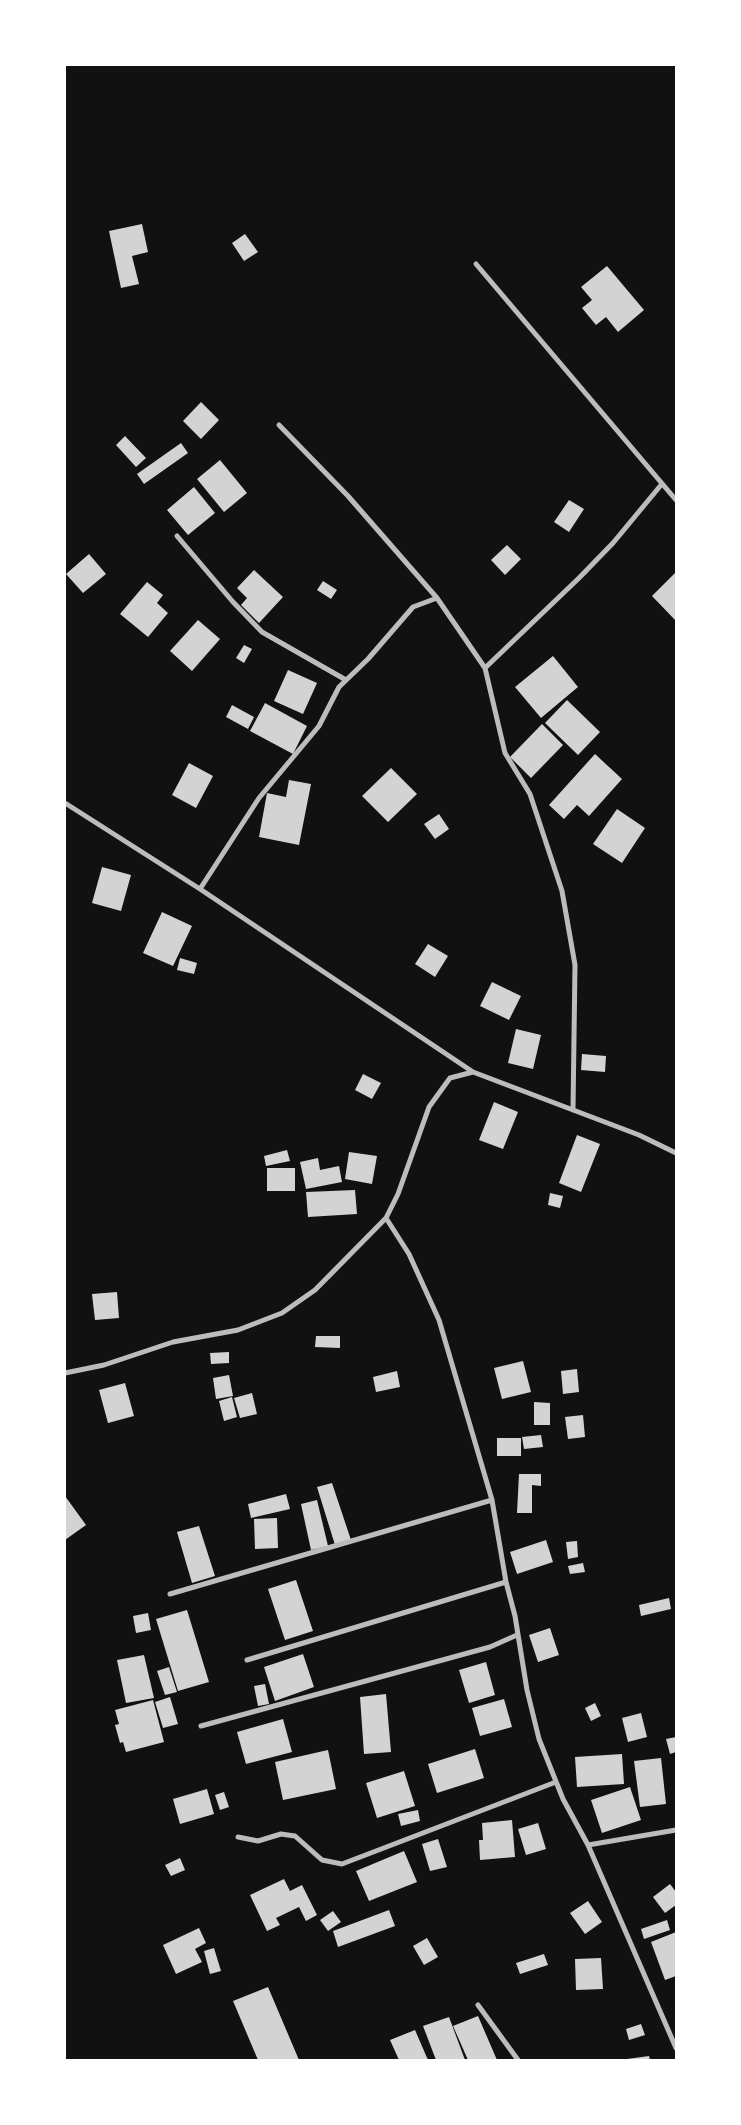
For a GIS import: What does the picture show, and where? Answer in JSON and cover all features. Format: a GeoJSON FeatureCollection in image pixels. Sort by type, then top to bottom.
{"type":"FeatureCollection","features":[{"type":"Feature","properties":{"kind":"street"},"geometry":{"type":"LineString","coordinates":[[476,264],[604,414],[661,485],[676,500]]}},
{"type":"Feature","properties":{"kind":"street"},"geometry":{"type":"LineString","coordinates":[[279,425],[348,496],[437,598],[485,668],[505,753],[530,794],[562,890],[575,965],[573,1110]]}},
{"type":"Feature","properties":{"kind":"street"},"geometry":{"type":"LineString","coordinates":[[485,668],[613,543],[661,485]]}},
{"type":"Feature","properties":{"kind":"street"},"geometry":{"type":"LineString","coordinates":[[177,536],[233,602],[262,632],[346,680]]}},
{"type":"Feature","properties":{"kind":"street"},"geometry":{"type":"LineString","coordinates":[[200,889],[259,798],[319,726],[339,687],[368,659],[413,606],[437,598]]}},
{"type":"Feature","properties":{"kind":"street"},"geometry":{"type":"LineString","coordinates":[[65,803],[200,889],[473,1072],[639,1135],[676,1153]]}},
{"type":"Feature","properties":{"kind":"street"},"geometry":{"type":"LineString","coordinates":[[65,1373],[104,1365],[173,1342],[238,1330],[282,1313],[315,1290],[386,1218],[398,1194],[429,1108],[450,1078],[473,1072]]}},
{"type":"Feature","properties":{"kind":"street"},"geometry":{"type":"LineString","coordinates":[[386,1218],[409,1254],[439,1320],[492,1500],[506,1582],[515,1616],[517,1635],[539,1739],[563,1799],[588,1845],[676,2048]]}},
{"type":"Feature","properties":{"kind":"street"},"geometry":{"type":"LineString","coordinates":[[170,1594],[492,1500]]}},
{"type":"Feature","properties":{"kind":"street"},"geometry":{"type":"LineString","coordinates":[[248,1660],[506,1582]]}},
{"type":"Feature","properties":{"kind":"street"},"geometry":{"type":"LineString","coordinates":[[201,1726],[490,1647],[517,1635]]}},
{"type":"Feature","properties":{"kind":"street"},"geometry":{"type":"LineString","coordinates":[[238,1837],[258,1841],[281,1834],[295,1836],[322,1860],[342,1864],[556,1782]]}},
{"type":"Feature","properties":{"kind":"street"},"geometry":{"type":"LineString","coordinates":[[588,1845],[676,1830]]}},
{"type":"Feature","properties":{"kind":"street"},"geometry":{"type":"LineString","coordinates":[[478,2005],[518,2060]]}},
{"type":"Feature","properties":{"kind":"building"},"geometry":{"type":"Polygon","coordinates":[[[142,224],[148,252],[132,256],[139,284],[121,288],[109,231],[142,224]]]}},
{"type":"Feature","properties":{"kind":"building"},"geometry":{"type":"Polygon","coordinates":[[[245,234],[258,252],[244,261],[232,243],[245,234]]]}},
{"type":"Feature","properties":{"kind":"building"},"geometry":{"type":"Polygon","coordinates":[[[607,266],[644,310],[618,332],[606,317],[596,325],[582,308],[592,300],[581,287],[607,266]]]}},
{"type":"Feature","properties":{"kind":"building"},"geometry":{"type":"Polygon","coordinates":[[[201,402],[219,420],[201,439],[183,421],[201,402]]]}},
{"type":"Feature","properties":{"kind":"building"},"geometry":{"type":"Polygon","coordinates":[[[125,436],[146,458],[136,467],[116,445],[125,436]]]}},
{"type":"Feature","properties":{"kind":"building"},"geometry":{"type":"Polygon","coordinates":[[[181,443],[188,453],[144,484],[137,474],[181,443]]]}},
{"type":"Feature","properties":{"kind":"building"},"geometry":{"type":"Polygon","coordinates":[[[220,460],[247,493],[224,512],[197,479],[220,460]]]}},
{"type":"Feature","properties":{"kind":"building"},"geometry":{"type":"Polygon","coordinates":[[[194,487],[215,513],[188,535],[167,510],[194,487]]]}},
{"type":"Feature","properties":{"kind":"building"},"geometry":{"type":"Polygon","coordinates":[[[569,500],[584,509],[569,532],[554,522],[569,500]]]}},
{"type":"Feature","properties":{"kind":"building"},"geometry":{"type":"Polygon","coordinates":[[[507,545],[521,559],[505,575],[491,560],[507,545]]]}},
{"type":"Feature","properties":{"kind":"building"},"geometry":{"type":"Polygon","coordinates":[[[89,554],[106,574],[83,593],[66,574],[89,554]]]}},
{"type":"Feature","properties":{"kind":"building"},"geometry":{"type":"Polygon","coordinates":[[[254,570],[283,597],[259,623],[241,605],[247,598],[237,588],[254,570]]]}},
{"type":"Feature","properties":{"kind":"building"},"geometry":{"type":"Polygon","coordinates":[[[676,572],[676,621],[652,596],[676,572]]]}},
{"type":"Feature","properties":{"kind":"building"},"geometry":{"type":"Polygon","coordinates":[[[323,581],[337,590],[331,599],[317,590],[323,581]]]}},
{"type":"Feature","properties":{"kind":"building"},"geometry":{"type":"Polygon","coordinates":[[[147,582],[163,595],[157,603],[168,613],[148,637],[120,614],[147,582]]]}},
{"type":"Feature","properties":{"kind":"building"},"geometry":{"type":"Polygon","coordinates":[[[198,620],[220,639],[192,671],[170,651],[198,620]]]}},
{"type":"Feature","properties":{"kind":"building"},"geometry":{"type":"Polygon","coordinates":[[[244,645],[252,649],[244,663],[236,658],[244,645]]]}},
{"type":"Feature","properties":{"kind":"building"},"geometry":{"type":"Polygon","coordinates":[[[553,656],[578,687],[541,718],[515,687],[553,656]]]}},
{"type":"Feature","properties":{"kind":"building"},"geometry":{"type":"Polygon","coordinates":[[[288,670],[317,683],[303,714],[274,701],[288,670]]]}},
{"type":"Feature","properties":{"kind":"building"},"geometry":{"type":"Polygon","coordinates":[[[567,700],[600,732],[578,755],[545,723],[567,700]]]}},
{"type":"Feature","properties":{"kind":"building"},"geometry":{"type":"Polygon","coordinates":[[[265,703],[307,726],[293,754],[250,731],[265,703]]]}},
{"type":"Feature","properties":{"kind":"building"},"geometry":{"type":"Polygon","coordinates":[[[232,705],[254,717],[248,729],[226,717],[232,705]]]}},
{"type":"Feature","properties":{"kind":"building"},"geometry":{"type":"Polygon","coordinates":[[[542,724],[563,745],[531,778],[510,757],[542,724]]]}},
{"type":"Feature","properties":{"kind":"building"},"geometry":{"type":"Polygon","coordinates":[[[595,754],[622,779],[589,816],[577,805],[564,819],[549,805],[595,754]]]}},
{"type":"Feature","properties":{"kind":"building"},"geometry":{"type":"Polygon","coordinates":[[[189,763],[213,776],[196,808],[172,795],[189,763]]]}},
{"type":"Feature","properties":{"kind":"building"},"geometry":{"type":"Polygon","coordinates":[[[391,768],[417,794],[388,822],[362,796],[391,768]]]}},
{"type":"Feature","properties":{"kind":"building"},"geometry":{"type":"Polygon","coordinates":[[[289,780],[311,784],[299,845],[259,837],[267,793],[286,797],[289,780]]]}},
{"type":"Feature","properties":{"kind":"building"},"geometry":{"type":"Polygon","coordinates":[[[617,809],[645,828],[622,863],[593,844],[617,809]]]}},
{"type":"Feature","properties":{"kind":"building"},"geometry":{"type":"Polygon","coordinates":[[[439,814],[449,829],[435,839],[424,824],[439,814]]]}},
{"type":"Feature","properties":{"kind":"building"},"geometry":{"type":"Polygon","coordinates":[[[102,867],[131,875],[121,911],[92,903],[102,867]]]}},
{"type":"Feature","properties":{"kind":"building"},"geometry":{"type":"Polygon","coordinates":[[[162,912],[192,926],[173,966],[143,953],[162,912]]]}},
{"type":"Feature","properties":{"kind":"building"},"geometry":{"type":"Polygon","coordinates":[[[428,944],[448,956],[435,977],[415,964],[428,944]]]}},
{"type":"Feature","properties":{"kind":"building"},"geometry":{"type":"Polygon","coordinates":[[[180,958],[197,963],[194,974],[177,970],[180,958]]]}},
{"type":"Feature","properties":{"kind":"building"},"geometry":{"type":"Polygon","coordinates":[[[492,982],[521,996],[509,1020],[480,1006],[492,982]]]}},
{"type":"Feature","properties":{"kind":"building"},"geometry":{"type":"Polygon","coordinates":[[[516,1029],[541,1035],[533,1069],[508,1063],[516,1029]]]}},
{"type":"Feature","properties":{"kind":"building"},"geometry":{"type":"Polygon","coordinates":[[[582,1054],[606,1056],[605,1072],[581,1070],[582,1054]]]}},
{"type":"Feature","properties":{"kind":"building"},"geometry":{"type":"Polygon","coordinates":[[[363,1074],[381,1083],[372,1099],[355,1090],[363,1074]]]}},
{"type":"Feature","properties":{"kind":"building"},"geometry":{"type":"Polygon","coordinates":[[[494,1102],[518,1112],[503,1149],[479,1140],[494,1102]]]}},
{"type":"Feature","properties":{"kind":"building"},"geometry":{"type":"Polygon","coordinates":[[[577,1135],[600,1144],[581,1192],[559,1183],[577,1135]]]}},
{"type":"Feature","properties":{"kind":"building"},"geometry":{"type":"Polygon","coordinates":[[[287,1150],[290,1161],[266,1166],[264,1156],[287,1150]]]}},
{"type":"Feature","properties":{"kind":"building"},"geometry":{"type":"Polygon","coordinates":[[[349,1152],[377,1156],[372,1184],[345,1179],[349,1152]]]}},
{"type":"Feature","properties":{"kind":"building"},"geometry":{"type":"Polygon","coordinates":[[[318,1158],[320,1170],[339,1166],[342,1182],[306,1189],[300,1162],[318,1158]]]}},
{"type":"Feature","properties":{"kind":"building"},"geometry":{"type":"Polygon","coordinates":[[[267,1168],[295,1168],[295,1191],[267,1191],[267,1168]]]}},
{"type":"Feature","properties":{"kind":"building"},"geometry":{"type":"Polygon","coordinates":[[[355,1190],[357,1214],[308,1217],[306,1192],[355,1190]]]}},
{"type":"Feature","properties":{"kind":"building"},"geometry":{"type":"Polygon","coordinates":[[[550,1193],[563,1196],[560,1208],[548,1205],[550,1193]]]}},
{"type":"Feature","properties":{"kind":"building"},"geometry":{"type":"Polygon","coordinates":[[[117,1292],[119,1318],[95,1320],[92,1294],[117,1292]]]}},
{"type":"Feature","properties":{"kind":"building"},"geometry":{"type":"Polygon","coordinates":[[[316,1336],[340,1336],[340,1348],[315,1347],[316,1336]]]}},
{"type":"Feature","properties":{"kind":"building"},"geometry":{"type":"Polygon","coordinates":[[[229,1352],[229,1363],[211,1364],[210,1353],[229,1352]]]}},
{"type":"Feature","properties":{"kind":"building"},"geometry":{"type":"Polygon","coordinates":[[[523,1361],[531,1392],[502,1399],[494,1368],[523,1361]]]}},
{"type":"Feature","properties":{"kind":"building"},"geometry":{"type":"Polygon","coordinates":[[[577,1369],[579,1392],[563,1394],[561,1371],[577,1369]]]}},
{"type":"Feature","properties":{"kind":"building"},"geometry":{"type":"Polygon","coordinates":[[[397,1371],[400,1387],[376,1392],[373,1377],[397,1371]]]}},
{"type":"Feature","properties":{"kind":"building"},"geometry":{"type":"Polygon","coordinates":[[[229,1375],[233,1396],[216,1399],[213,1378],[229,1375]]]}},
{"type":"Feature","properties":{"kind":"building"},"geometry":{"type":"Polygon","coordinates":[[[125,1383],[134,1416],[108,1423],[99,1390],[125,1383]]]}},
{"type":"Feature","properties":{"kind":"building"},"geometry":{"type":"Polygon","coordinates":[[[252,1393],[257,1414],[240,1418],[234,1398],[252,1393]]]}},
{"type":"Feature","properties":{"kind":"building"},"geometry":{"type":"Polygon","coordinates":[[[232,1397],[237,1417],[224,1421],[219,1401],[232,1397]]]}},
{"type":"Feature","properties":{"kind":"building"},"geometry":{"type":"Polygon","coordinates":[[[534,1402],[550,1403],[550,1425],[534,1425],[534,1402]]]}},
{"type":"Feature","properties":{"kind":"building"},"geometry":{"type":"Polygon","coordinates":[[[583,1415],[585,1437],[568,1439],[565,1417],[583,1415]]]}},
{"type":"Feature","properties":{"kind":"building"},"geometry":{"type":"Polygon","coordinates":[[[541,1435],[543,1447],[524,1449],[522,1437],[541,1435]]]}},
{"type":"Feature","properties":{"kind":"building"},"geometry":{"type":"Polygon","coordinates":[[[497,1438],[521,1438],[521,1456],[497,1456],[497,1438]]]}},
{"type":"Feature","properties":{"kind":"building"},"geometry":{"type":"Polygon","coordinates":[[[519,1474],[541,1474],[541,1486],[532,1485],[532,1513],[517,1513],[519,1474]]]}},
{"type":"Feature","properties":{"kind":"building"},"geometry":{"type":"Polygon","coordinates":[[[332,1483],[351,1540],[335,1545],[317,1487],[332,1483]]]}},
{"type":"Feature","properties":{"kind":"building"},"geometry":{"type":"Polygon","coordinates":[[[286,1494],[290,1509],[251,1518],[248,1504],[286,1494]]]}},
{"type":"Feature","properties":{"kind":"building"},"geometry":{"type":"Polygon","coordinates":[[[65,1496],[86,1525],[65,1540],[65,1496]]]}},
{"type":"Feature","properties":{"kind":"building"},"geometry":{"type":"Polygon","coordinates":[[[317,1500],[328,1546],[311,1550],[301,1504],[317,1500]]]}},
{"type":"Feature","properties":{"kind":"building"},"geometry":{"type":"Polygon","coordinates":[[[277,1518],[278,1548],[255,1549],[254,1519],[277,1518]]]}},
{"type":"Feature","properties":{"kind":"building"},"geometry":{"type":"Polygon","coordinates":[[[199,1526],[215,1576],[192,1583],[177,1532],[199,1526]]]}},
{"type":"Feature","properties":{"kind":"building"},"geometry":{"type":"Polygon","coordinates":[[[546,1540],[553,1562],[517,1574],[510,1552],[546,1540]]]}},
{"type":"Feature","properties":{"kind":"building"},"geometry":{"type":"Polygon","coordinates":[[[577,1541],[578,1557],[568,1559],[566,1542],[577,1541]]]}},
{"type":"Feature","properties":{"kind":"building"},"geometry":{"type":"Polygon","coordinates":[[[583,1563],[585,1572],[570,1574],[568,1566],[583,1563]]]}},
{"type":"Feature","properties":{"kind":"building"},"geometry":{"type":"Polygon","coordinates":[[[296,1580],[313,1631],[285,1640],[268,1589],[296,1580]]]}},
{"type":"Feature","properties":{"kind":"building"},"geometry":{"type":"Polygon","coordinates":[[[669,1598],[671,1609],[641,1616],[639,1605],[669,1598]]]}},
{"type":"Feature","properties":{"kind":"building"},"geometry":{"type":"Polygon","coordinates":[[[187,1610],[209,1682],[178,1691],[156,1619],[187,1610]]]}},
{"type":"Feature","properties":{"kind":"building"},"geometry":{"type":"Polygon","coordinates":[[[148,1613],[151,1630],[136,1633],[133,1616],[148,1613]]]}},
{"type":"Feature","properties":{"kind":"building"},"geometry":{"type":"Polygon","coordinates":[[[550,1628],[559,1655],[538,1662],[529,1635],[550,1628]]]}},
{"type":"Feature","properties":{"kind":"building"},"geometry":{"type":"Polygon","coordinates":[[[303,1654],[314,1687],[275,1701],[264,1667],[303,1654]]]}},
{"type":"Feature","properties":{"kind":"building"},"geometry":{"type":"Polygon","coordinates":[[[144,1655],[154,1698],[126,1703],[117,1660],[144,1655]]]}},
{"type":"Feature","properties":{"kind":"building"},"geometry":{"type":"Polygon","coordinates":[[[486,1662],[495,1695],[469,1703],[459,1670],[486,1662]]]}},
{"type":"Feature","properties":{"kind":"building"},"geometry":{"type":"Polygon","coordinates":[[[169,1667],[177,1692],[165,1695],[157,1671],[169,1667]]]}},
{"type":"Feature","properties":{"kind":"building"},"geometry":{"type":"Polygon","coordinates":[[[265,1684],[269,1704],[258,1706],[254,1686],[265,1684]]]}},
{"type":"Feature","properties":{"kind":"building"},"geometry":{"type":"Polygon","coordinates":[[[386,1694],[391,1752],[364,1754],[360,1697],[386,1694]]]}},
{"type":"Feature","properties":{"kind":"building"},"geometry":{"type":"Polygon","coordinates":[[[170,1697],[178,1724],[163,1728],[155,1702],[170,1697]]]}},
{"type":"Feature","properties":{"kind":"building"},"geometry":{"type":"Polygon","coordinates":[[[504,1699],[512,1727],[480,1736],[472,1708],[504,1699]]]}},
{"type":"Feature","properties":{"kind":"building"},"geometry":{"type":"Polygon","coordinates":[[[153,1700],[164,1742],[126,1752],[123,1742],[120,1743],[115,1725],[119,1724],[115,1710],[153,1700]]]}},
{"type":"Feature","properties":{"kind":"building"},"geometry":{"type":"Polygon","coordinates":[[[595,1703],[601,1716],[591,1721],[585,1708],[595,1703]]]}},
{"type":"Feature","properties":{"kind":"building"},"geometry":{"type":"Polygon","coordinates":[[[641,1713],[647,1737],[628,1742],[622,1718],[641,1713]]]}},
{"type":"Feature","properties":{"kind":"building"},"geometry":{"type":"Polygon","coordinates":[[[283,1719],[292,1752],[246,1764],[237,1732],[283,1719]]]}},
{"type":"Feature","properties":{"kind":"building"},"geometry":{"type":"Polygon","coordinates":[[[676,1737],[676,1752],[670,1754],[666,1739],[676,1737]]]}},
{"type":"Feature","properties":{"kind":"building"},"geometry":{"type":"Polygon","coordinates":[[[475,1749],[484,1778],[437,1793],[428,1764],[475,1749]]]}},
{"type":"Feature","properties":{"kind":"building"},"geometry":{"type":"Polygon","coordinates":[[[328,1750],[336,1789],[283,1800],[275,1762],[328,1750]]]}},
{"type":"Feature","properties":{"kind":"building"},"geometry":{"type":"Polygon","coordinates":[[[622,1754],[624,1784],[577,1787],[575,1757],[622,1754]]]}},
{"type":"Feature","properties":{"kind":"building"},"geometry":{"type":"Polygon","coordinates":[[[661,1758],[666,1804],[640,1807],[634,1761],[661,1758]]]}},
{"type":"Feature","properties":{"kind":"building"},"geometry":{"type":"Polygon","coordinates":[[[404,1771],[415,1806],[377,1818],[366,1783],[404,1771]]]}},
{"type":"Feature","properties":{"kind":"building"},"geometry":{"type":"Polygon","coordinates":[[[630,1787],[641,1820],[602,1833],[591,1800],[630,1787]]]}},
{"type":"Feature","properties":{"kind":"building"},"geometry":{"type":"Polygon","coordinates":[[[207,1789],[214,1814],[180,1824],[173,1799],[207,1789]]]}},
{"type":"Feature","properties":{"kind":"building"},"geometry":{"type":"Polygon","coordinates":[[[224,1792],[229,1807],[220,1810],[215,1795],[224,1792]]]}},
{"type":"Feature","properties":{"kind":"building"},"geometry":{"type":"Polygon","coordinates":[[[418,1810],[420,1821],[401,1826],[398,1814],[418,1810]]]}},
{"type":"Feature","properties":{"kind":"building"},"geometry":{"type":"Polygon","coordinates":[[[512,1820],[515,1857],[480,1860],[479,1840],[483,1840],[482,1823],[512,1820]]]}},
{"type":"Feature","properties":{"kind":"building"},"geometry":{"type":"Polygon","coordinates":[[[538,1823],[546,1849],[526,1855],[518,1829],[538,1823]]]}},
{"type":"Feature","properties":{"kind":"building"},"geometry":{"type":"Polygon","coordinates":[[[438,1839],[447,1867],[430,1871],[422,1844],[438,1839]]]}},
{"type":"Feature","properties":{"kind":"building"},"geometry":{"type":"Polygon","coordinates":[[[404,1851],[417,1882],[369,1901],[356,1871],[404,1851]]]}},
{"type":"Feature","properties":{"kind":"building"},"geometry":{"type":"Polygon","coordinates":[[[180,1858],[185,1870],[171,1876],[165,1865],[180,1858]]]}},
{"type":"Feature","properties":{"kind":"building"},"geometry":{"type":"Polygon","coordinates":[[[284,1879],[290,1891],[302,1885],[317,1915],[306,1921],[299,1907],[276,1918],[280,1925],[267,1931],[250,1895],[284,1879]]]}},
{"type":"Feature","properties":{"kind":"building"},"geometry":{"type":"Polygon","coordinates":[[[670,1884],[676,1892],[676,1905],[665,1913],[653,1897],[670,1884]]]}},
{"type":"Feature","properties":{"kind":"building"},"geometry":{"type":"Polygon","coordinates":[[[588,1901],[602,1922],[585,1934],[570,1913],[588,1901]]]}},
{"type":"Feature","properties":{"kind":"building"},"geometry":{"type":"Polygon","coordinates":[[[389,1910],[395,1926],[338,1947],[333,1931],[389,1910]]]}},
{"type":"Feature","properties":{"kind":"building"},"geometry":{"type":"Polygon","coordinates":[[[333,1911],[341,1922],[328,1931],[320,1920],[333,1911]]]}},
{"type":"Feature","properties":{"kind":"building"},"geometry":{"type":"Polygon","coordinates":[[[667,1920],[670,1930],[644,1939],[641,1929],[667,1920]]]}},
{"type":"Feature","properties":{"kind":"building"},"geometry":{"type":"Polygon","coordinates":[[[199,1928],[206,1943],[195,1949],[202,1962],[176,1974],[163,1945],[199,1928]]]}},
{"type":"Feature","properties":{"kind":"building"},"geometry":{"type":"Polygon","coordinates":[[[676,1932],[676,1976],[665,1980],[651,1942],[676,1932]]]}},
{"type":"Feature","properties":{"kind":"building"},"geometry":{"type":"Polygon","coordinates":[[[427,1938],[438,1957],[424,1965],[413,1946],[427,1938]]]}},
{"type":"Feature","properties":{"kind":"building"},"geometry":{"type":"Polygon","coordinates":[[[214,1948],[221,1971],[210,1974],[204,1951],[214,1948]]]}},
{"type":"Feature","properties":{"kind":"building"},"geometry":{"type":"Polygon","coordinates":[[[544,1954],[548,1965],[520,1974],[516,1963],[544,1954]]]}},
{"type":"Feature","properties":{"kind":"building"},"geometry":{"type":"Polygon","coordinates":[[[601,1958],[603,1989],[576,1990],[575,1959],[601,1958]]]}},
{"type":"Feature","properties":{"kind":"building"},"geometry":{"type":"Polygon","coordinates":[[[268,1987],[299,2060],[258,2060],[233,2001],[268,1987]]]}},
{"type":"Feature","properties":{"kind":"building"},"geometry":{"type":"Polygon","coordinates":[[[478,2016],[497,2060],[468,2060],[453,2026],[478,2016]]]}},
{"type":"Feature","properties":{"kind":"building"},"geometry":{"type":"Polygon","coordinates":[[[449,2017],[465,2060],[436,2060],[423,2026],[449,2017]]]}},
{"type":"Feature","properties":{"kind":"building"},"geometry":{"type":"Polygon","coordinates":[[[641,2024],[645,2035],[629,2040],[626,2029],[641,2024]]]}},
{"type":"Feature","properties":{"kind":"building"},"geometry":{"type":"Polygon","coordinates":[[[415,2030],[428,2060],[399,2060],[390,2040],[415,2030]]]}},
{"type":"Feature","properties":{"kind":"building"},"geometry":{"type":"Polygon","coordinates":[[[649,2056],[650,2060],[627,2060],[627,2059],[649,2056]]]}}]}
